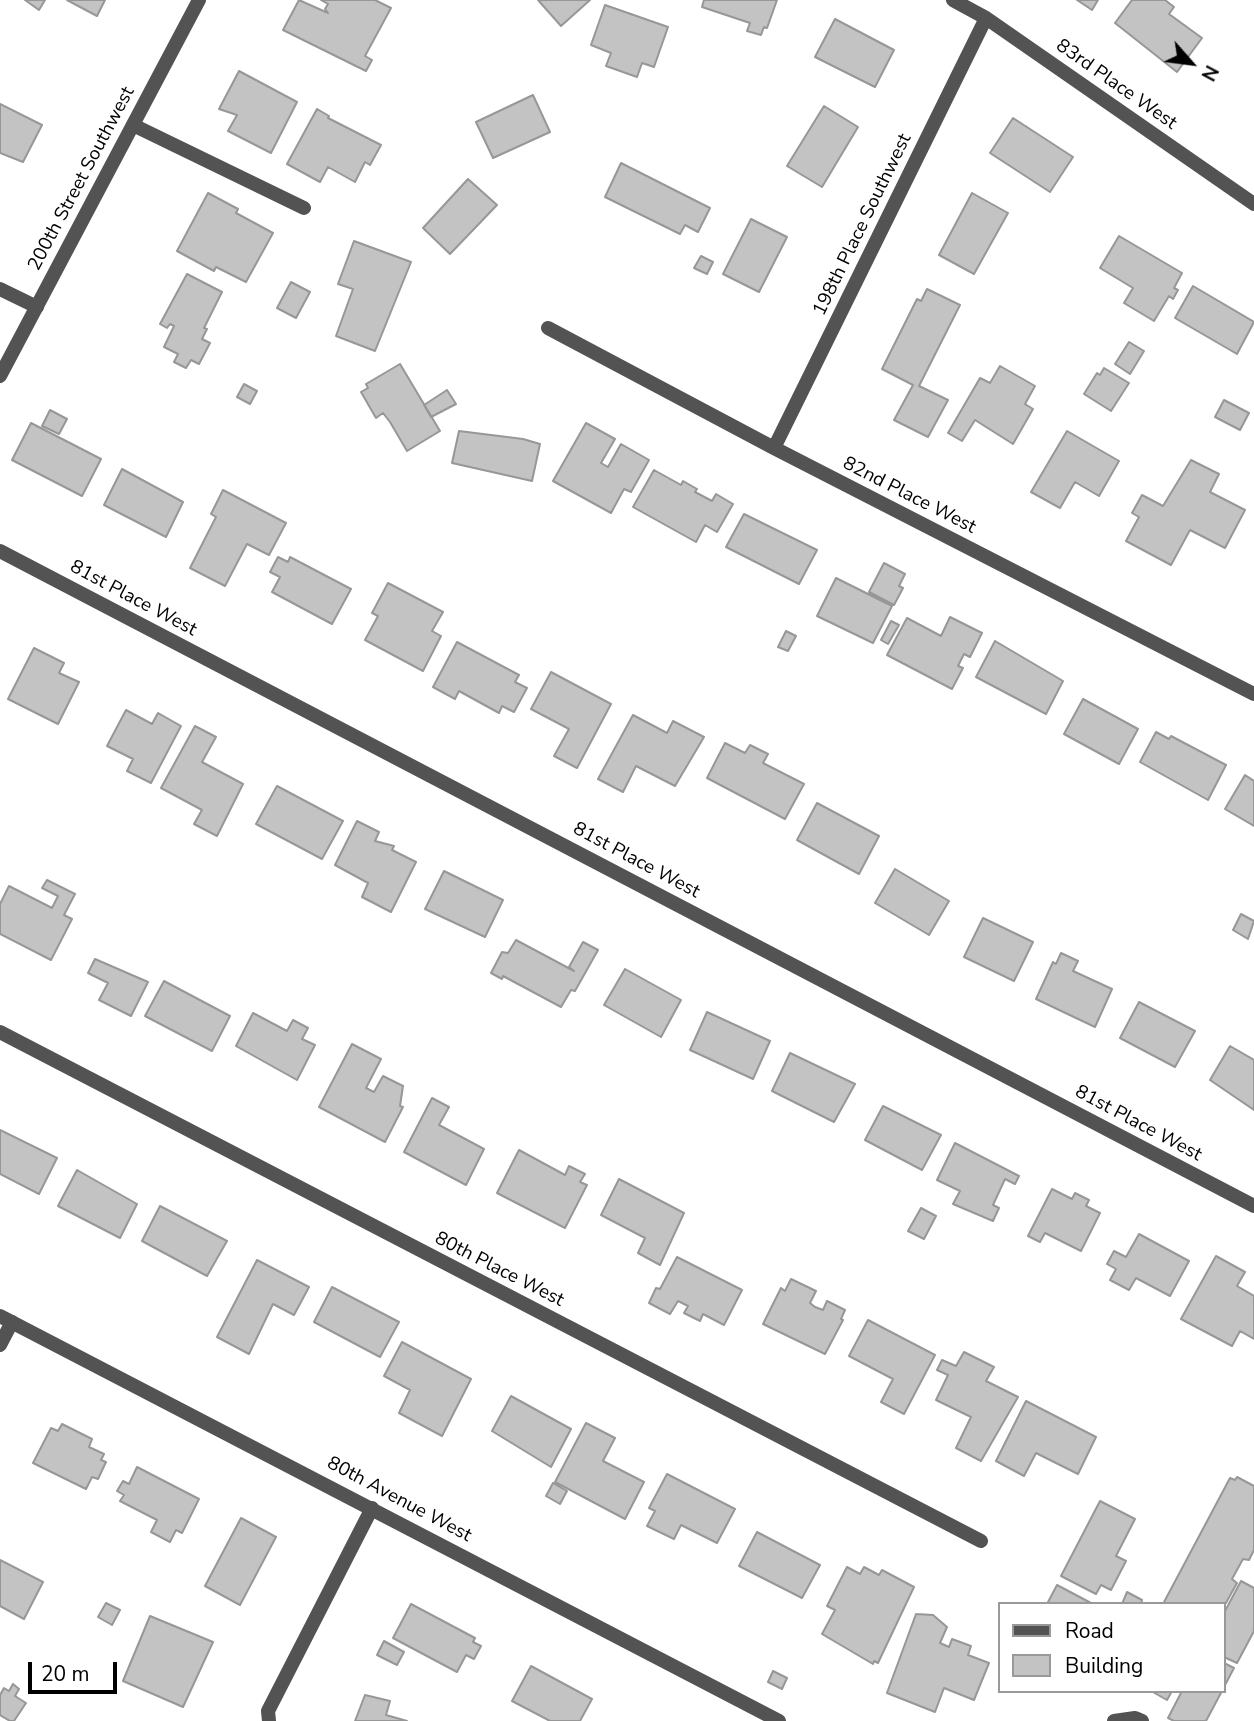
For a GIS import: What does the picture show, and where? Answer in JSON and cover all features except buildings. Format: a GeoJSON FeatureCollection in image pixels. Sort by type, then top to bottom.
{"type":"FeatureCollection","features":[{"type":"Feature","properties":{"kind":"street","name":"200th Street Southwest"},"geometry":{"type":"LineString","coordinates":[[0,376],[199,0]]}},
{"type":"Feature","properties":{"kind":"street","name":"83rd Place West"},"geometry":{"type":"LineString","coordinates":[[953,0],[986,18],[1254,204]]}},
{"type":"Feature","properties":{"kind":"street","name":"198th Place Southwest"},"geometry":{"type":"LineString","coordinates":[[774,448],[986,18]]}},
{"type":"Feature","properties":{"kind":"street"},"geometry":{"type":"LineString","coordinates":[[133,125],[304,208]]}},
{"type":"Feature","properties":{"kind":"street"},"geometry":{"type":"LineString","coordinates":[[0,289],[37,307]]}},
{"type":"Feature","properties":{"kind":"street","name":"82nd Place West"},"geometry":{"type":"LineString","coordinates":[[548,328],[774,448],[1254,694]]}},
{"type":"Feature","properties":{"kind":"street","name":"81st Place West"},"geometry":{"type":"LineString","coordinates":[[0,551],[1254,1206]]}},
{"type":"Feature","properties":{"kind":"street","name":"80th Place West"},"geometry":{"type":"LineString","coordinates":[[0,1032],[981,1541]]}},
{"type":"Feature","properties":{"kind":"street"},"geometry":{"type":"LineString","coordinates":[[0,1345],[6,1319]]}},
{"type":"Feature","properties":{"kind":"street","name":"80th Avenue West"},"geometry":{"type":"LineString","coordinates":[[6,1319],[779,1721]]}},
{"type":"Feature","properties":{"kind":"street"},"geometry":{"type":"LineString","coordinates":[[269,1721],[268,1711],[372,1508]]}},
{"type":"Feature","properties":{"kind":"street"},"geometry":{"type":"LineString","coordinates":[[1114,1721],[1135,1718],[1142,1721]]}}]}
